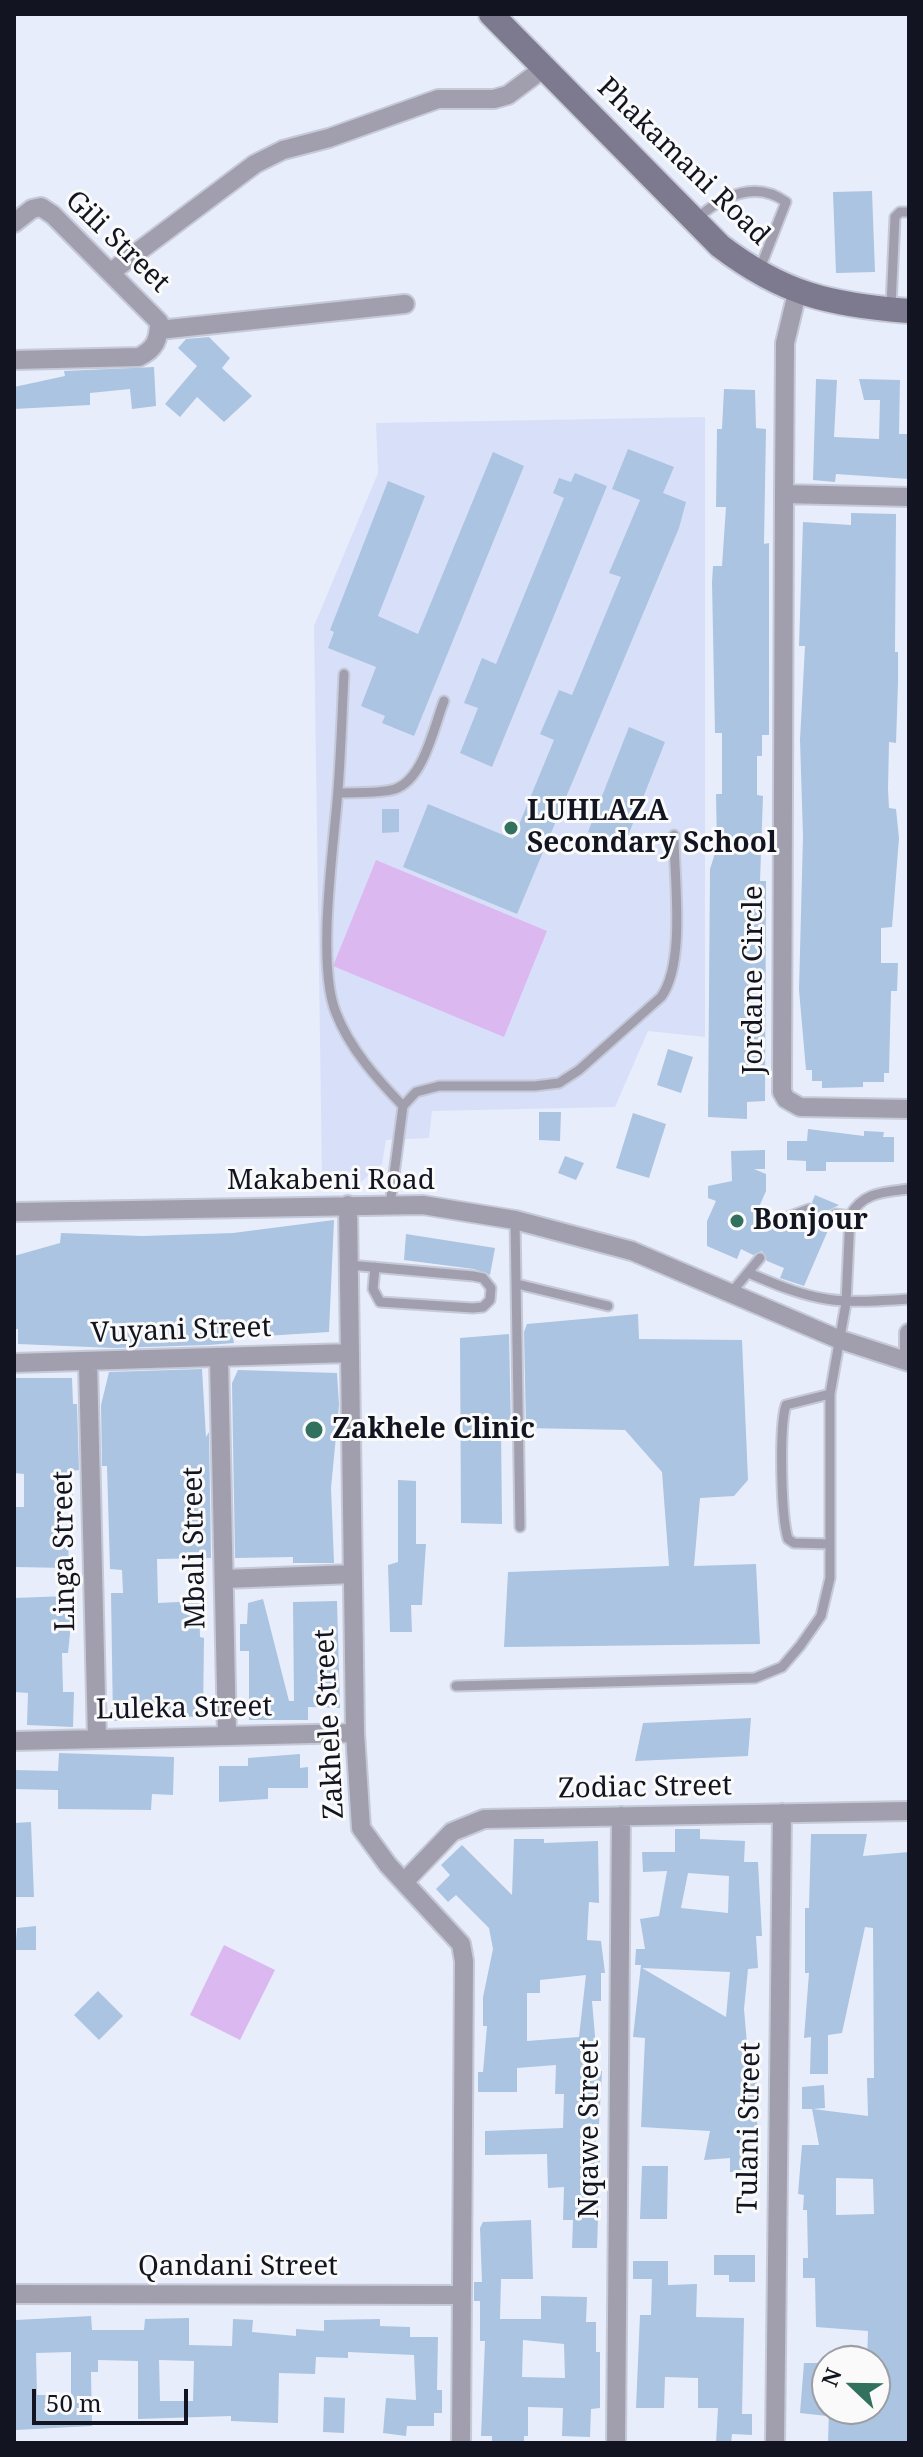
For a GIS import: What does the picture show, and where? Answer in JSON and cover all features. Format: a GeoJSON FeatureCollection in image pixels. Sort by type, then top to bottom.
{"type":"FeatureCollection","features":[{"type":"Feature","properties":{"kind":"street","name":"Phakamani Road"},"geometry":{"type":"LineString","coordinates":[[491,14],[720,246],[757,274],[797,293],[900,310]]}},
{"type":"Feature","properties":{"kind":"street"},"geometry":{"type":"LineString","coordinates":[[111,272],[255,164],[283,150],[329,138],[438,99],[494,99],[508,95],[544,68]]}},
{"type":"Feature","properties":{"kind":"street","name":"Gili Street"},"geometry":{"type":"LineString","coordinates":[[14,223],[32,209],[41,207],[53,215],[159,322],[152,350],[139,357],[14,360]]}},
{"type":"Feature","properties":{"kind":"street","name":"Jordane Circle"},"geometry":{"type":"LineString","coordinates":[[797,293],[785,343],[782,1092],[786,1099],[800,1107],[909,1109]]}},
{"type":"Feature","properties":{"kind":"street"},"geometry":{"type":"LineString","coordinates":[[159,330],[405,304]]}},
{"type":"Feature","properties":{"kind":"street"},"geometry":{"type":"LineString","coordinates":[[784,494],[909,497]]}},
{"type":"Feature","properties":{"kind":"street","name":"Zakhele Street"},"geometry":{"type":"LineString","coordinates":[[348,1205],[355,1733],[361,1828],[388,1865],[461,1944],[464,1961],[461,2443]]}},
{"type":"Feature","properties":{"kind":"street","name":"Makabeni Road"},"geometry":{"type":"LineString","coordinates":[[14,1212],[423,1205],[515,1220],[632,1251],[838,1339],[909,1362]]}},
{"type":"Feature","properties":{"kind":"street"},"geometry":{"type":"LineString","coordinates":[[909,1333],[909,1362]]}},
{"type":"Feature","properties":{"kind":"street","name":"Vuyani Street"},"geometry":{"type":"LineString","coordinates":[[14,1363],[350,1353]]}},
{"type":"Feature","properties":{"kind":"street","name":"Mbali Street"},"geometry":{"type":"LineString","coordinates":[[219,1359],[227,1736]]}},
{"type":"Feature","properties":{"kind":"street","name":"Linga Street"},"geometry":{"type":"LineString","coordinates":[[88,1363],[97,1739]]}},
{"type":"Feature","properties":{"kind":"street"},"geometry":{"type":"LineString","coordinates":[[224,1579],[353,1574]]}},
{"type":"Feature","properties":{"kind":"street","name":"Luleka Street"},"geometry":{"type":"LineString","coordinates":[[14,1741],[355,1733]]}},
{"type":"Feature","properties":{"kind":"street","name":"Zodiac Street"},"geometry":{"type":"LineString","coordinates":[[405,1881],[452,1832],[474,1822],[909,1811]]}},
{"type":"Feature","properties":{"kind":"street","name":"Tulani Street"},"geometry":{"type":"LineString","coordinates":[[775,2443],[782,1813]]}},
{"type":"Feature","properties":{"kind":"street","name":"Nqawe Street"},"geometry":{"type":"LineString","coordinates":[[616,2443],[621,1816]]}},
{"type":"Feature","properties":{"kind":"street","name":"Qandani Street"},"geometry":{"type":"LineString","coordinates":[[14,2294],[462,2295]]}},
{"type":"Feature","properties":{"kind":"lane"},"geometry":{"type":"LineString","coordinates":[[695,220],[716,201],[732,194],[774,195],[786,202],[757,274]]}},
{"type":"Feature","properties":{"kind":"lane"},"geometry":{"type":"LineString","coordinates":[[900,310],[895,217],[909,212]]}},
{"type":"Feature","properties":{"kind":"lane"},"geometry":{"type":"LineString","coordinates":[[344,674],[338,793],[332,839],[328,983],[335,1012],[349,1038],[377,1078],[403,1106]]}},
{"type":"Feature","properties":{"kind":"lane"},"geometry":{"type":"LineString","coordinates":[[338,793],[395,789],[407,782],[420,763],[444,701]]}},
{"type":"Feature","properties":{"kind":"lane"},"geometry":{"type":"LineString","coordinates":[[390,1205],[403,1106],[416,1092],[427,1087],[559,1083],[579,1070],[661,997],[671,984],[674,955],[674,835]]}},
{"type":"Feature","properties":{"kind":"lane"},"geometry":{"type":"LineString","coordinates":[[456,1686],[755,1678],[782,1667],[821,1616],[830,1578],[830,1394],[846,1303],[850,1216],[855,1206],[869,1196],[909,1189]]}},
{"type":"Feature","properties":{"kind":"lane"},"geometry":{"type":"LineString","coordinates":[[785,1218],[809,1209]]}},
{"type":"Feature","properties":{"kind":"lane"},"geometry":{"type":"LineString","coordinates":[[835,1214],[850,1216]]}},
{"type":"Feature","properties":{"kind":"lane"},"geometry":{"type":"LineString","coordinates":[[515,1220],[520,1527]]}},
{"type":"Feature","properties":{"kind":"lane"},"geometry":{"type":"LineString","coordinates":[[731,1293],[751,1274],[760,1258]]}},
{"type":"Feature","properties":{"kind":"lane"},"geometry":{"type":"LineString","coordinates":[[349,1265],[375,1267],[483,1278],[491,1288],[490,1300],[483,1307],[473,1308],[380,1302],[373,1289],[375,1267]]}},
{"type":"Feature","properties":{"kind":"lane"},"geometry":{"type":"LineString","coordinates":[[751,1274],[803,1297],[846,1303],[909,1299]]}},
{"type":"Feature","properties":{"kind":"lane"},"geometry":{"type":"LineString","coordinates":[[517,1284],[608,1306]]}},
{"type":"Feature","properties":{"kind":"lane"},"geometry":{"type":"LineString","coordinates":[[830,1394],[786,1405],[783,1423],[783,1515],[788,1539],[794,1543],[830,1544]]}},
{"type":"Feature","properties":{"kind":"shaded area","name":"LUHLAZA Secondary School"},"geometry":{"type":"Polygon","coordinates":[[[705,417],[705,1037],[648,1031],[615,1107],[432,1111],[429,1138],[386,1140],[382,1164],[361,1182],[322,1178],[314,626],[378,473],[376,423],[705,417]]]}},
{"type":"Feature","properties":{"kind":"shaded area"},"geometry":{"type":"Polygon","coordinates":[[[376,860],[547,931],[504,1037],[333,966],[376,860]]]}},
{"type":"Feature","properties":{"kind":"shaded area"},"geometry":{"type":"Polygon","coordinates":[[[224,1945],[275,1970],[240,2040],[190,2015],[224,1945]]]}},
{"type":"Feature","properties":{"kind":"building"},"geometry":{"type":"Polygon","coordinates":[[[872,191],[875,272],[836,273],[833,192],[872,191]]]}},
{"type":"Feature","properties":{"kind":"building"},"geometry":{"type":"Polygon","coordinates":[[[209,337],[230,358],[222,368],[252,396],[224,422],[197,397],[180,417],[165,404],[197,366],[178,348],[186,339],[209,337]]]}},
{"type":"Feature","properties":{"kind":"building"},"geometry":{"type":"Polygon","coordinates":[[[154,367],[156,406],[132,409],[130,389],[90,393],[90,405],[14,409],[14,387],[65,376],[64,371],[154,367]]]}},
{"type":"Feature","properties":{"kind":"building"},"geometry":{"type":"Polygon","coordinates":[[[816,379],[837,380],[834,437],[879,439],[880,400],[864,400],[859,379],[900,380],[899,434],[909,434],[909,479],[836,474],[835,482],[813,480],[816,379]]]}},
{"type":"Feature","properties":{"kind":"building"},"geometry":{"type":"Polygon","coordinates":[[[724,389],[755,390],[756,428],[766,429],[764,544],[769,543],[769,735],[762,735],[762,756],[757,756],[757,795],[763,796],[760,881],[766,881],[765,1101],[747,1102],[747,1119],[708,1117],[710,869],[717,847],[716,794],[722,794],[722,733],[715,733],[712,582],[713,566],[722,566],[726,507],[716,507],[717,429],[722,429],[724,389]]]}},
{"type":"Feature","properties":{"kind":"building"},"geometry":{"type":"Polygon","coordinates":[[[628,449],[674,467],[663,493],[686,502],[679,528],[517,914],[403,867],[428,804],[513,839],[554,740],[540,734],[559,690],[572,695],[621,577],[609,573],[640,500],[612,489],[628,449]]]}},
{"type":"Feature","properties":{"kind":"building"},"geometry":{"type":"Polygon","coordinates":[[[493,452],[524,466],[414,736],[382,723],[385,716],[361,706],[376,667],[328,648],[334,632],[330,630],[388,481],[425,496],[378,616],[418,634],[493,452]]]}},
{"type":"Feature","properties":{"kind":"building"},"geometry":{"type":"Polygon","coordinates":[[[575,473],[607,486],[492,767],[460,753],[478,708],[464,703],[482,658],[496,664],[564,498],[553,493],[559,478],[571,482],[575,473]]]}},
{"type":"Feature","properties":{"kind":"building"},"geometry":{"type":"Polygon","coordinates":[[[851,513],[896,514],[895,652],[898,652],[898,683],[896,743],[889,742],[888,789],[889,808],[896,809],[899,838],[892,927],[881,928],[881,963],[898,963],[897,991],[891,991],[889,1073],[884,1073],[884,1082],[863,1082],[863,1087],[822,1088],[822,1081],[812,1081],[812,1070],[806,1070],[799,990],[803,836],[800,740],[805,646],[799,646],[803,522],[851,525],[851,513]]]}},
{"type":"Feature","properties":{"kind":"building"},"geometry":{"type":"Polygon","coordinates":[[[629,727],[665,742],[624,846],[588,832],[629,727]]]}},
{"type":"Feature","properties":{"kind":"building"},"geometry":{"type":"Polygon","coordinates":[[[382,809],[399,809],[399,832],[382,833],[382,809]]]}},
{"type":"Feature","properties":{"kind":"building"},"geometry":{"type":"Polygon","coordinates":[[[668,1049],[693,1057],[681,1093],[657,1085],[668,1049]]]}},
{"type":"Feature","properties":{"kind":"building"},"geometry":{"type":"Polygon","coordinates":[[[539,1112],[561,1112],[560,1141],[539,1140],[539,1112]]]}},
{"type":"Feature","properties":{"kind":"building"},"geometry":{"type":"Polygon","coordinates":[[[633,1113],[666,1124],[649,1178],[616,1168],[633,1113]]]}},
{"type":"Feature","properties":{"kind":"building"},"geometry":{"type":"Polygon","coordinates":[[[808,1129],[864,1136],[864,1131],[884,1132],[883,1137],[894,1137],[894,1162],[826,1162],[826,1171],[806,1171],[806,1161],[787,1160],[787,1141],[807,1141],[808,1129]]]}},
{"type":"Feature","properties":{"kind":"building"},"geometry":{"type":"Polygon","coordinates":[[[765,1150],[765,1169],[754,1169],[766,1174],[766,1191],[759,1207],[778,1215],[781,1224],[802,1225],[816,1211],[812,1202],[815,1195],[839,1205],[829,1210],[832,1221],[804,1286],[780,1278],[784,1268],[767,1261],[762,1251],[753,1255],[741,1249],[737,1259],[707,1246],[707,1221],[716,1201],[708,1198],[708,1186],[732,1181],[731,1151],[765,1150]]]}},
{"type":"Feature","properties":{"kind":"building"},"geometry":{"type":"Polygon","coordinates":[[[565,1156],[584,1163],[576,1180],[558,1173],[565,1156]]]}},
{"type":"Feature","properties":{"kind":"building"},"geometry":{"type":"Polygon","coordinates":[[[334,1220],[329,1332],[233,1338],[234,1343],[208,1345],[114,1348],[18,1344],[18,1329],[14,1329],[14,1256],[60,1243],[61,1233],[142,1236],[233,1233],[334,1220]]]}},
{"type":"Feature","properties":{"kind":"building"},"geometry":{"type":"Polygon","coordinates":[[[406,1234],[495,1248],[490,1275],[474,1269],[404,1260],[406,1234]]]}},
{"type":"Feature","properties":{"kind":"building"},"geometry":{"type":"Polygon","coordinates":[[[638,1314],[639,1339],[742,1340],[748,1480],[734,1496],[700,1498],[694,1566],[756,1564],[760,1644],[504,1647],[508,1572],[669,1566],[662,1472],[625,1430],[526,1428],[524,1332],[527,1324],[638,1314]]]}},
{"type":"Feature","properties":{"kind":"building"},"geometry":{"type":"Polygon","coordinates":[[[509,1334],[511,1428],[501,1427],[502,1524],[461,1523],[460,1338],[509,1334]]]}},
{"type":"Feature","properties":{"kind":"building"},"geometry":{"type":"Polygon","coordinates":[[[202,1369],[206,1437],[209,1432],[211,1558],[157,1559],[158,1603],[199,1601],[200,1637],[204,1638],[203,1716],[113,1721],[111,1593],[123,1593],[122,1570],[110,1569],[107,1466],[102,1466],[101,1405],[109,1372],[202,1369]]]}},
{"type":"Feature","properties":{"kind":"building"},"geometry":{"type":"Polygon","coordinates":[[[238,1370],[337,1373],[339,1405],[331,1488],[334,1563],[293,1563],[293,1557],[235,1558],[232,1383],[238,1370]]]}},
{"type":"Feature","properties":{"kind":"building"},"geometry":{"type":"Polygon","coordinates":[[[14,1378],[72,1378],[73,1404],[77,1404],[79,1470],[72,1471],[73,1499],[63,1499],[62,1536],[69,1536],[68,1568],[14,1567],[14,1507],[24,1507],[24,1474],[14,1473],[14,1378]]]}},
{"type":"Feature","properties":{"kind":"building"},"geometry":{"type":"Polygon","coordinates":[[[398,1480],[416,1481],[416,1544],[426,1544],[422,1605],[411,1605],[412,1632],[390,1632],[388,1565],[398,1562],[398,1480]]]}},
{"type":"Feature","properties":{"kind":"building"},"geometry":{"type":"Polygon","coordinates":[[[68,1596],[71,1624],[68,1653],[62,1653],[63,1692],[74,1692],[73,1727],[27,1725],[28,1693],[14,1692],[14,1598],[68,1596]]]}},
{"type":"Feature","properties":{"kind":"building"},"geometry":{"type":"Polygon","coordinates":[[[263,1599],[289,1701],[294,1701],[293,1602],[337,1601],[340,1708],[308,1707],[308,1720],[249,1720],[249,1651],[240,1651],[240,1624],[247,1624],[248,1603],[263,1599]]]}},
{"type":"Feature","properties":{"kind":"building"},"geometry":{"type":"Polygon","coordinates":[[[751,1718],[748,1756],[635,1761],[643,1723],[751,1718]]]}},
{"type":"Feature","properties":{"kind":"building"},"geometry":{"type":"Polygon","coordinates":[[[59,1753],[174,1757],[173,1795],[152,1794],[151,1810],[58,1809],[58,1790],[14,1789],[14,1770],[58,1771],[59,1753]]]}},
{"type":"Feature","properties":{"kind":"building"},"geometry":{"type":"Polygon","coordinates":[[[300,1754],[300,1768],[308,1767],[308,1788],[268,1788],[268,1799],[219,1802],[219,1766],[248,1766],[248,1758],[300,1754]]]}},
{"type":"Feature","properties":{"kind":"building"},"geometry":{"type":"Polygon","coordinates":[[[31,1822],[34,1897],[15,1897],[14,1823],[31,1822]]]}},
{"type":"Feature","properties":{"kind":"building"},"geometry":{"type":"Polygon","coordinates":[[[675,1829],[700,1829],[700,1839],[745,1841],[744,1862],[758,1862],[762,1936],[756,1936],[758,1968],[748,1969],[744,2009],[747,2044],[756,2044],[758,2170],[730,2172],[730,2158],[704,2160],[710,2131],[641,2127],[645,2038],[633,2037],[641,1965],[635,1965],[636,1949],[645,1949],[640,1919],[659,1916],[667,1871],[643,1872],[642,1852],[675,1852],[675,1829]],[[688,1873],[681,1908],[728,1913],[729,1876],[688,1873]],[[642,1968],[726,2017],[730,1972],[642,1968]]]}},
{"type":"Feature","properties":{"kind":"building"},"geometry":{"type":"Polygon","coordinates":[[[811,1834],[867,1834],[863,1856],[909,1852],[909,2443],[828,2443],[829,2425],[891,2425],[891,2345],[868,2345],[868,2331],[816,2327],[815,2278],[803,2278],[803,2258],[808,2258],[807,2210],[803,2210],[804,2195],[798,2194],[802,2145],[819,2145],[812,2109],[802,2109],[802,2087],[824,2085],[825,2108],[813,2109],[868,2116],[867,2078],[874,2078],[873,1928],[865,1927],[842,2033],[828,2035],[828,2074],[810,2074],[811,2037],[804,2038],[809,1973],[805,1973],[805,1908],[809,1908],[811,1834]],[[836,2178],[836,2215],[874,2214],[873,2179],[836,2178]]]}},
{"type":"Feature","properties":{"kind":"building"},"geometry":{"type":"Polygon","coordinates":[[[514,1839],[544,1839],[544,1843],[598,1841],[599,1903],[589,1902],[587,1940],[601,1941],[605,1973],[601,1973],[601,2001],[592,2001],[598,2071],[602,2071],[599,2124],[596,2124],[595,2160],[600,2160],[597,2248],[572,2248],[573,2220],[563,2220],[564,2187],[548,2188],[547,2154],[485,2155],[485,2131],[563,2128],[564,2094],[555,2094],[556,2065],[517,2068],[517,2092],[478,2092],[478,2072],[483,2072],[487,2026],[483,2026],[483,1997],[493,1949],[489,1928],[456,1895],[448,1902],[436,1889],[450,1875],[441,1865],[462,1845],[512,1895],[514,1839]],[[586,1975],[540,1980],[540,1993],[527,1993],[527,2041],[579,2037],[586,1975]]]}},
{"type":"Feature","properties":{"kind":"building"},"geometry":{"type":"Polygon","coordinates":[[[36,1926],[36,1950],[15,1950],[17,1928],[36,1926]]]}},
{"type":"Feature","properties":{"kind":"building"},"geometry":{"type":"Polygon","coordinates":[[[98,1991],[123,2016],[99,2040],[74,2015],[98,1991]]]}},
{"type":"Feature","properties":{"kind":"building"},"geometry":{"type":"Polygon","coordinates":[[[642,2166],[668,2166],[667,2219],[640,2219],[642,2166]]]}},
{"type":"Feature","properties":{"kind":"building"},"geometry":{"type":"Polygon","coordinates":[[[531,2220],[533,2279],[501,2279],[500,2319],[541,2319],[541,2296],[587,2297],[586,2322],[596,2322],[596,2352],[600,2352],[600,2408],[591,2409],[590,2437],[562,2436],[563,2408],[528,2407],[528,2436],[524,2436],[524,2443],[492,2443],[492,2436],[481,2436],[485,2341],[480,2341],[480,2301],[474,2301],[474,2282],[482,2282],[480,2228],[483,2222],[531,2220]],[[523,2340],[522,2377],[565,2378],[564,2344],[523,2340]]]}},
{"type":"Feature","properties":{"kind":"building"},"geometry":{"type":"Polygon","coordinates":[[[714,2255],[755,2255],[755,2282],[729,2282],[729,2275],[714,2275],[714,2255]]]}},
{"type":"Feature","properties":{"kind":"building"},"geometry":{"type":"Polygon","coordinates":[[[633,2261],[668,2261],[668,2285],[697,2284],[696,2317],[744,2318],[742,2414],[752,2414],[752,2435],[732,2434],[731,2443],[716,2443],[718,2408],[698,2408],[698,2378],[665,2377],[664,2408],[636,2408],[640,2315],[651,2315],[652,2279],[633,2279],[633,2261]]]}},
{"type":"Feature","properties":{"kind":"building"},"geometry":{"type":"Polygon","coordinates":[[[91,2316],[92,2330],[144,2330],[145,2319],[189,2318],[189,2345],[232,2346],[233,2319],[253,2320],[252,2332],[296,2336],[296,2329],[324,2331],[324,2320],[380,2319],[380,2326],[410,2327],[410,2337],[438,2337],[437,2390],[442,2390],[442,2413],[434,2413],[434,2426],[407,2426],[406,2436],[383,2433],[386,2398],[416,2400],[414,2355],[348,2352],[348,2358],[316,2357],[315,2374],[279,2373],[278,2423],[231,2421],[231,2416],[138,2419],[138,2361],[98,2360],[98,2372],[91,2372],[92,2426],[16,2430],[16,2320],[91,2316]],[[71,2352],[36,2353],[37,2395],[71,2395],[71,2352]],[[159,2360],[160,2401],[193,2401],[194,2361],[159,2360]]]}},
{"type":"Feature","properties":{"kind":"building"},"geometry":{"type":"Polygon","coordinates":[[[804,2363],[811,2363],[811,2414],[800,2413],[804,2363]]]}},
{"type":"Feature","properties":{"kind":"building"},"geometry":{"type":"Polygon","coordinates":[[[324,2397],[345,2398],[344,2433],[323,2432],[324,2397]]]}},
{"type":"Feature","properties":{"kind":"place","name":"LUHLAZA Secondary School"},"geometry":{"type":"Point","coordinates":[511,828]}},
{"type":"Feature","properties":{"kind":"place","name":"Bonjour"},"geometry":{"type":"Point","coordinates":[737,1221]}},
{"type":"Feature","properties":{"kind":"place","name":"Zakhele Clinic"},"geometry":{"type":"Point","coordinates":[314,1430]}}]}
